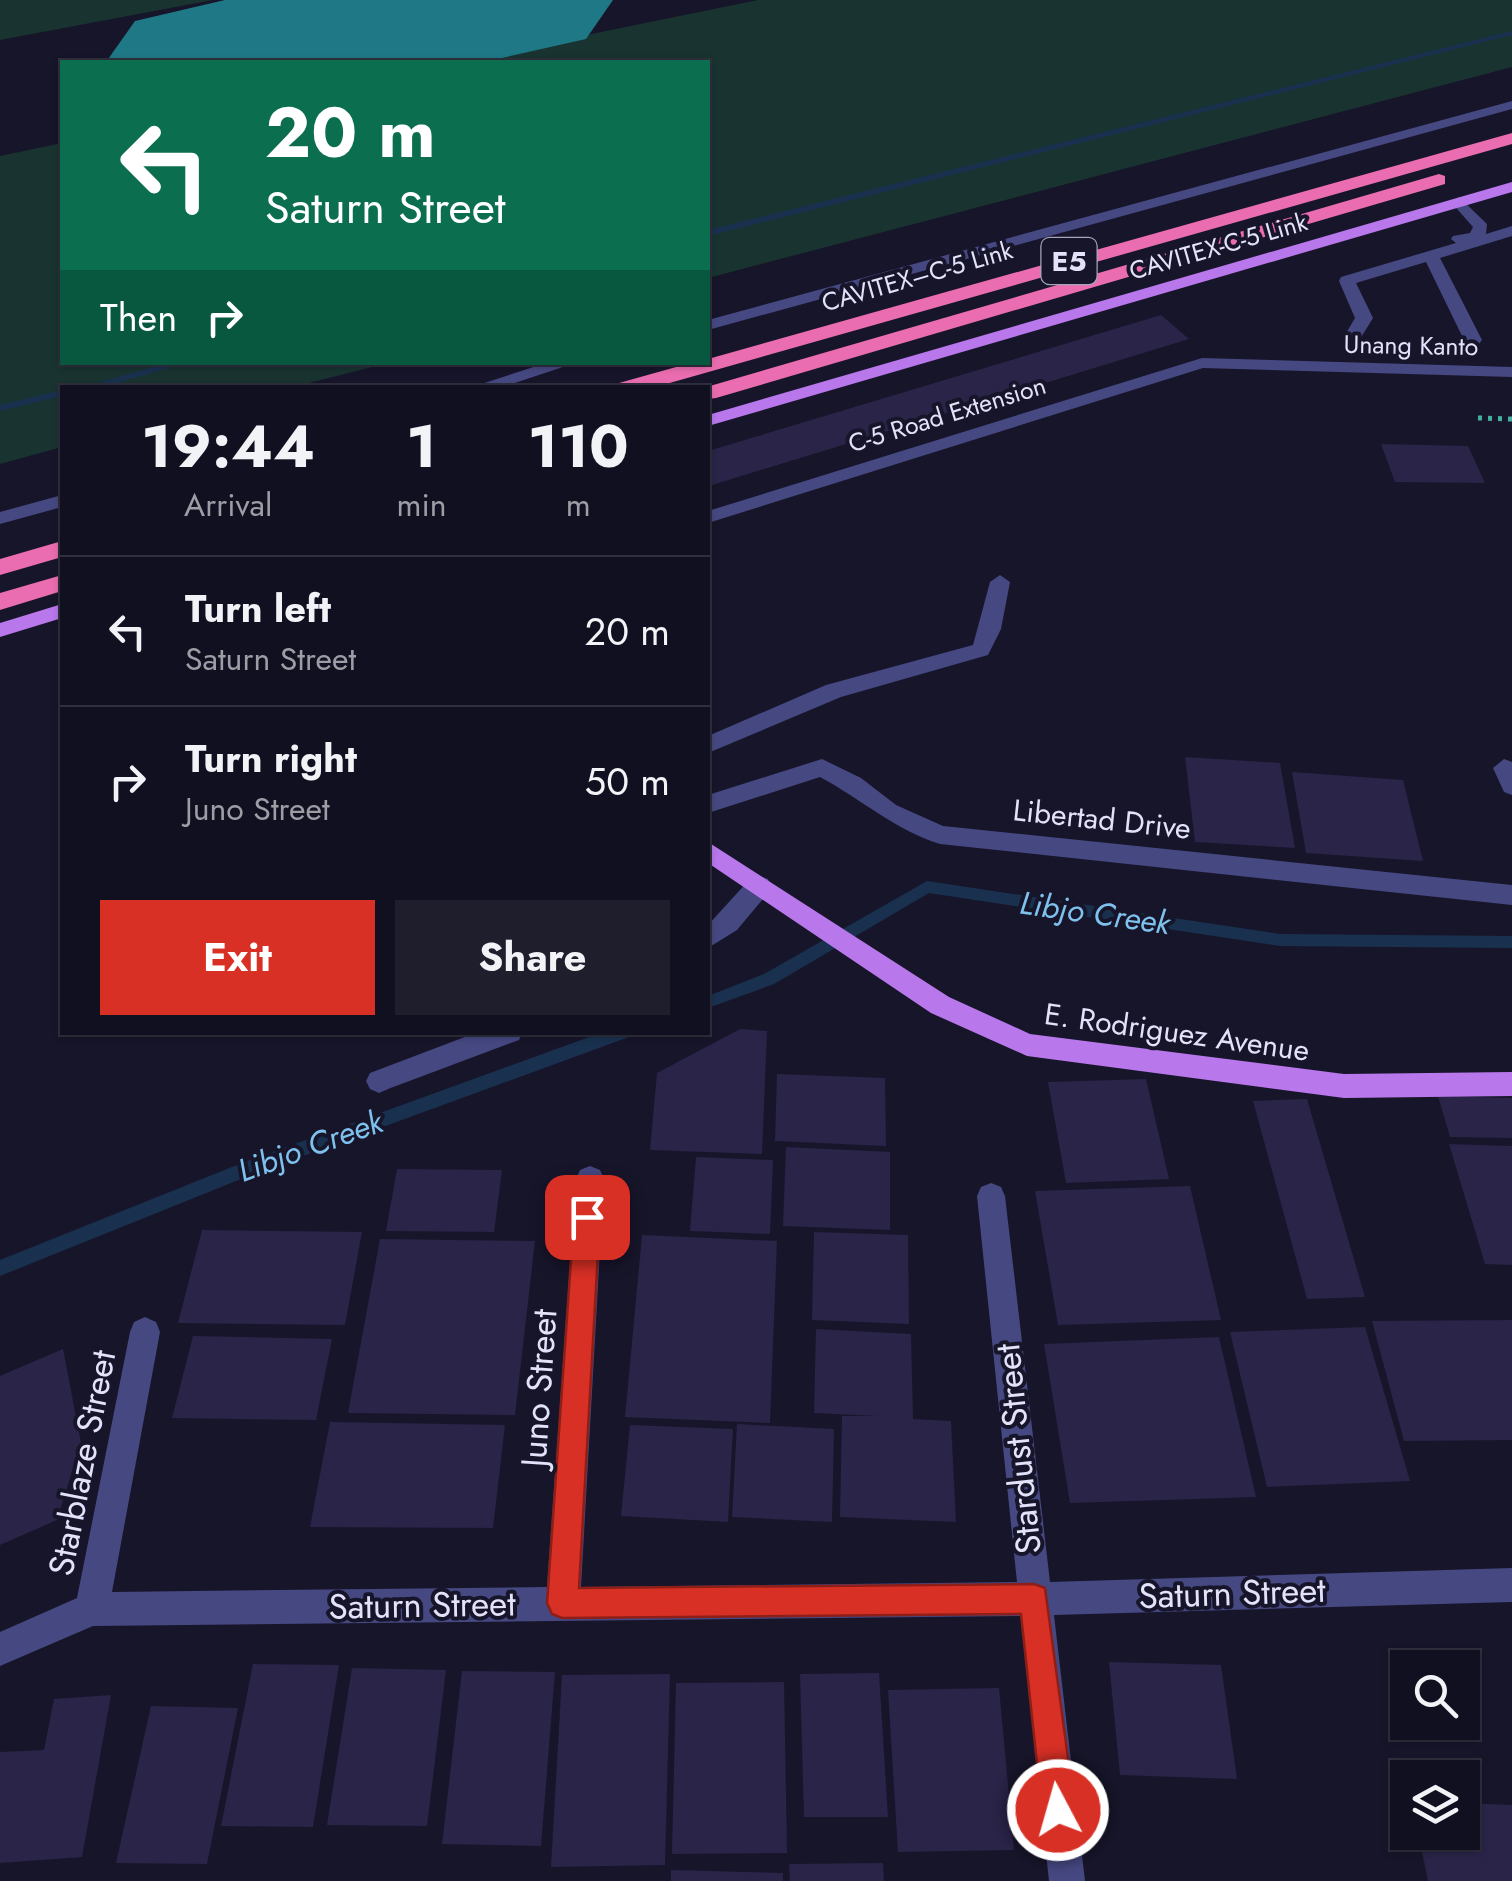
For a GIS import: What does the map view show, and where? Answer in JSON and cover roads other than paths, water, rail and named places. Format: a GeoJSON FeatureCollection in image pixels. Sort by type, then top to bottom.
{"type":"FeatureCollection","features":[{"type":"Feature","properties":{"kind":"highway","name":"CAVITEX–C-5 Link"},"geometry":{"type":"LineString","coordinates":[[710,365],[1512,138]]}},
{"type":"Feature","properties":{"kind":"highway","name":"CAVITEX–C-5 Link"},"geometry":{"type":"LineString","coordinates":[[710,392],[1512,159]]}},
{"type":"Feature","properties":{"kind":"highway","name":"CAVITEX–C-5 Link"},"geometry":{"type":"LineString","coordinates":[[638,385],[708,365]]}},
{"type":"Feature","properties":{"kind":"highway"},"geometry":{"type":"LineString","coordinates":[[0,567],[60,550]]}},
{"type":"Feature","properties":{"kind":"highway"},"geometry":{"type":"LineString","coordinates":[[0,602],[60,584]]}},
{"type":"Feature","properties":{"kind":"main road","name":"CAVITEX-C-5 Link"},"geometry":{"type":"LineString","coordinates":[[710,421],[1512,186]]}},
{"type":"Feature","properties":{"kind":"main road"},"geometry":{"type":"LineString","coordinates":[[0,630],[60,612]]}},
{"type":"Feature","properties":{"kind":"main road","name":"E. Rodriguez Avenue"},"geometry":{"type":"LineString","coordinates":[[710,852],[940,1005],[1027,1045],[1344,1086],[1512,1084]]}},
{"type":"Feature","properties":{"kind":"street"},"geometry":{"type":"LineString","coordinates":[[710,324],[1512,104]]}},
{"type":"Feature","properties":{"kind":"street"},"geometry":{"type":"LineString","coordinates":[[1444,238],[1466,239],[1480,232],[1473,215],[1459,202]]}},
{"type":"Feature","properties":{"kind":"street"},"geometry":{"type":"LineString","coordinates":[[1354,336],[1364,318],[1347,282],[1512,231]]}},
{"type":"Feature","properties":{"kind":"street"},"geometry":{"type":"LineString","coordinates":[[1431,256],[1473,340]]}},
{"type":"Feature","properties":{"kind":"street","name":"Unang Kanto"},"geometry":{"type":"LineString","coordinates":[[1202,363],[1512,372]]}},
{"type":"Feature","properties":{"kind":"street","name":"C-5 Road Extension"},"geometry":{"type":"LineString","coordinates":[[710,516],[1202,363]]}},
{"type":"Feature","properties":{"kind":"street"},"geometry":{"type":"LineString","coordinates":[[489,385],[559,365]]}},
{"type":"Feature","properties":{"kind":"street"},"geometry":{"type":"LineString","coordinates":[[0,518],[60,502]]}},
{"type":"Feature","properties":{"kind":"street"},"geometry":{"type":"LineString","coordinates":[[710,744],[834,691],[980,650],[990,638],[1000,582]]}},
{"type":"Feature","properties":{"kind":"street","name":"Libertad Drive"},"geometry":{"type":"LineString","coordinates":[[710,803],[822,768],[853,784],[888,811],[940,835],[1512,895]]}},
{"type":"Feature","properties":{"kind":"street"},"geometry":{"type":"LineString","coordinates":[[710,936],[763,889]]}},
{"type":"Feature","properties":{"kind":"street"},"geometry":{"type":"LineString","coordinates":[[379,1081],[502,1035]]}},
{"type":"Feature","properties":{"kind":"street","name":"Juno Street"},"geometry":{"type":"LineString","coordinates":[[562,1603],[590,1179]]}},
{"type":"Feature","properties":{"kind":"street","name":"Stardust Street"},"geometry":{"type":"LineString","coordinates":[[991,1196],[1067,1881]]}},
{"type":"Feature","properties":{"kind":"street","name":"Starblaze Street"},"geometry":{"type":"LineString","coordinates":[[92,1609],[145,1332]]}},
{"type":"Feature","properties":{"kind":"street","name":"Saturn Street"},"geometry":{"type":"LineString","coordinates":[[0,1650],[92,1609],[1034,1599],[1512,1585]]}},
{"type":"Feature","properties":{"kind":"waterway"},"geometry":{"type":"LineString","coordinates":[[710,233],[1512,33]]}},
{"type":"Feature","properties":{"kind":"waterway"},"geometry":{"type":"LineString","coordinates":[[96,385],[173,365]]}},
{"type":"Feature","properties":{"kind":"waterway"},"geometry":{"type":"LineString","coordinates":[[0,408],[60,393]]}},
{"type":"Feature","properties":{"kind":"waterway","name":"Libjo Creek"},"geometry":{"type":"LineString","coordinates":[[710,1001],[769,979],[927,887],[1280,940],[1512,942]]}},
{"type":"Feature","properties":{"kind":"waterway","name":"Libjo Creek"},"geometry":{"type":"LineString","coordinates":[[0,1268],[242,1171],[615,1035]]}}]}
